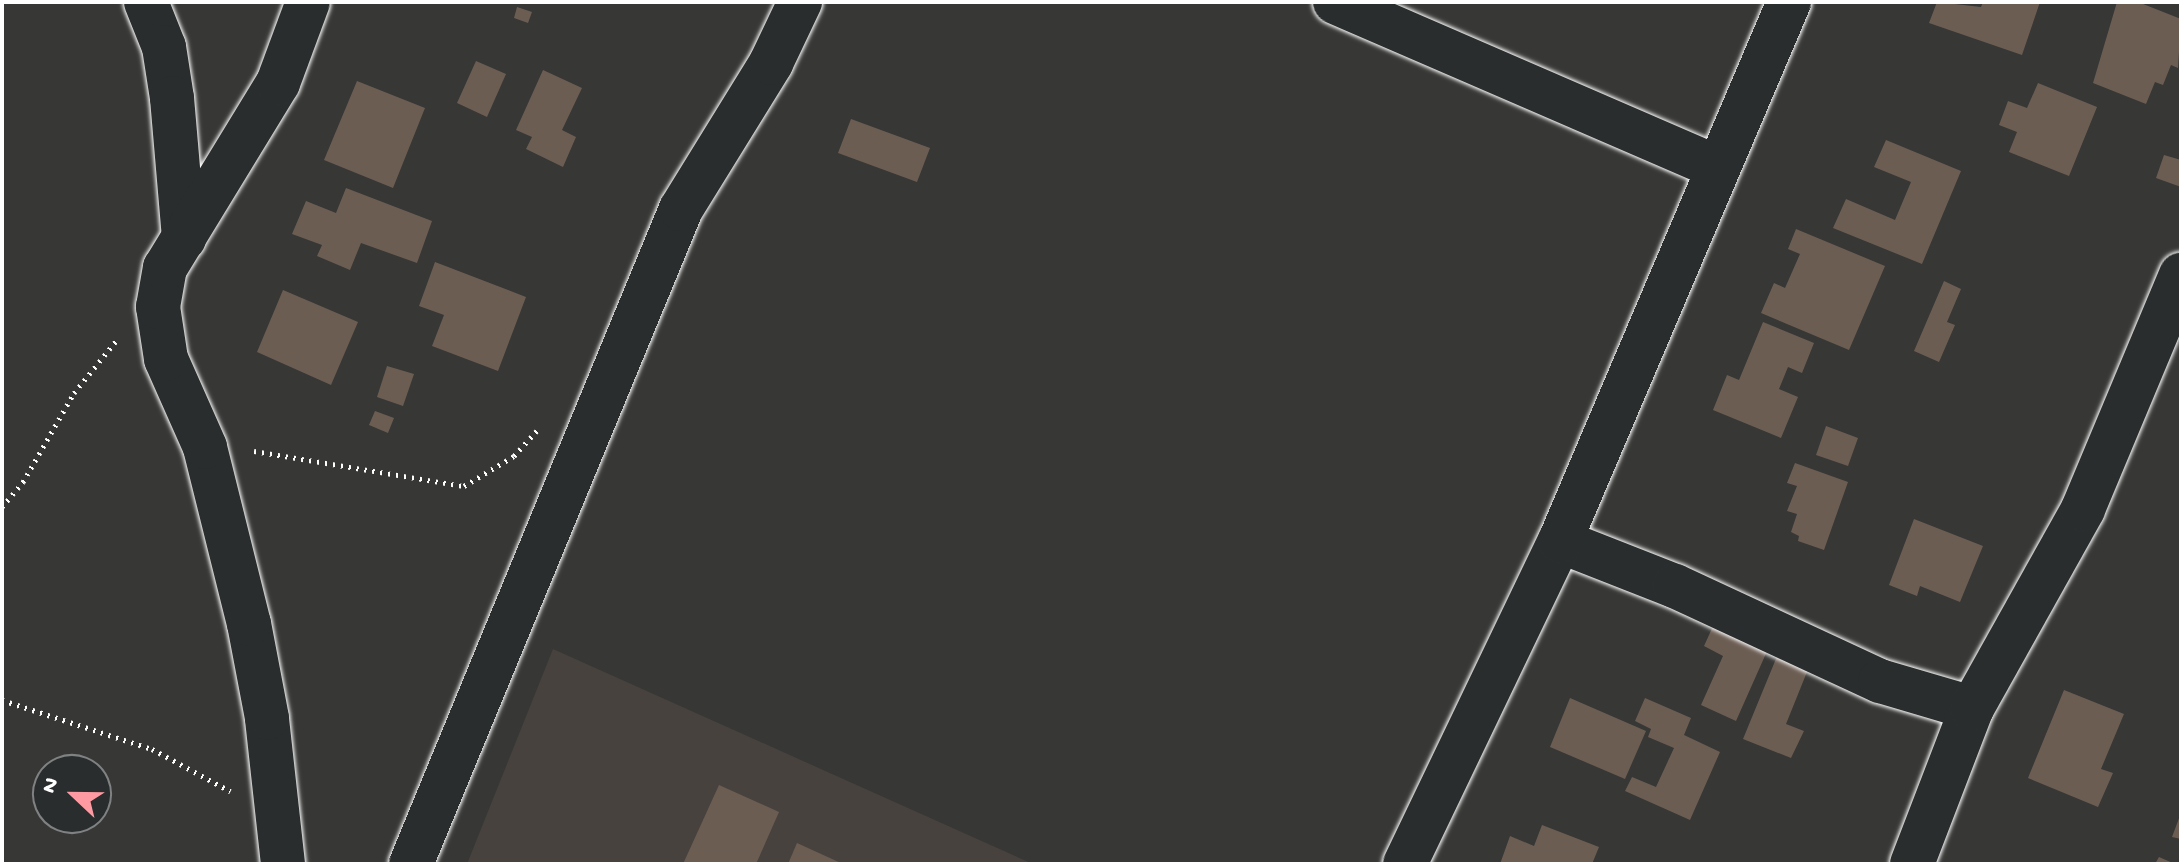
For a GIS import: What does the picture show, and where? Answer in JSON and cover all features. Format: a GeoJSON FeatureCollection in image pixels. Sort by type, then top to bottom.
{"type":"FeatureCollection","features":[{"type":"Feature","properties":{"kind":"street"},"geometry":{"type":"LineString","coordinates":[[146,2],[164,47],[172,98],[184,238]]}},
{"type":"Feature","properties":{"kind":"street"},"geometry":{"type":"LineString","coordinates":[[283,864],[267,718],[205,447],[166,359],[158,307],[165,268],[278,83],[308,2]]}},
{"type":"Feature","properties":{"kind":"street"},"geometry":{"type":"LineString","coordinates":[[411,864],[681,209],[771,63],[800,2]]}},
{"type":"Feature","properties":{"kind":"street"},"geometry":{"type":"LineString","coordinates":[[1335,2],[1718,168]]}},
{"type":"Feature","properties":{"kind":"street"},"geometry":{"type":"LineString","coordinates":[[1405,864],[1560,541],[1789,2]]}},
{"type":"Feature","properties":{"kind":"street"},"geometry":{"type":"LineString","coordinates":[[1912,864],[1972,708],[2083,509],[2181,275]]}},
{"type":"Feature","properties":{"kind":"street"},"geometry":{"type":"LineString","coordinates":[[1560,541],[1675,586],[1880,681],[1972,708]]}},
{"type":"Feature","properties":{"kind":"path"},"geometry":{"type":"LineString","coordinates":[[2,507],[23,482],[91,370],[112,344],[158,307]]}},
{"type":"Feature","properties":{"kind":"path"},"geometry":{"type":"LineString","coordinates":[[205,447],[464,486],[485,478],[514,456],[543,423]]}},
{"type":"Feature","properties":{"kind":"path"},"geometry":{"type":"LineString","coordinates":[[2,700],[152,749],[239,798]]}},
{"type":"Feature","properties":{"kind":"shaded area"},"geometry":{"type":"Polygon","coordinates":[[[553,649],[1033,864],[467,864],[553,649]]]}},
{"type":"Feature","properties":{"kind":"building"},"geometry":{"type":"Polygon","coordinates":[[[1937,2],[1981,7],[1983,2],[2040,2],[2022,55],[1929,23],[1937,2]]]}},
{"type":"Feature","properties":{"kind":"building"},"geometry":{"type":"Polygon","coordinates":[[[2117,2],[2138,2],[2181,19],[2178,68],[2171,65],[2163,85],[2155,82],[2146,104],[2093,83],[2117,2]]]}},
{"type":"Feature","properties":{"kind":"building"},"geometry":{"type":"Polygon","coordinates":[[[517,7],[532,12],[528,23],[514,18],[517,7]]]}},
{"type":"Feature","properties":{"kind":"building"},"geometry":{"type":"Polygon","coordinates":[[[476,61],[506,74],[487,117],[457,103],[476,61]]]}},
{"type":"Feature","properties":{"kind":"building"},"geometry":{"type":"Polygon","coordinates":[[[543,70],[582,88],[562,130],[576,137],[563,167],[526,149],[532,137],[516,130],[543,70]]]}},
{"type":"Feature","properties":{"kind":"building"},"geometry":{"type":"Polygon","coordinates":[[[357,81],[425,108],[393,188],[324,160],[357,81]]]}},
{"type":"Feature","properties":{"kind":"building"},"geometry":{"type":"Polygon","coordinates":[[[2038,83],[2097,107],[2069,176],[2009,152],[2017,132],[1999,125],[2008,101],[2027,108],[2038,83]]]}},
{"type":"Feature","properties":{"kind":"building"},"geometry":{"type":"Polygon","coordinates":[[[851,119],[930,148],[917,182],[838,153],[851,119]]]}},
{"type":"Feature","properties":{"kind":"building"},"geometry":{"type":"Polygon","coordinates":[[[1886,140],[1961,171],[1922,264],[1833,228],[1846,199],[1895,220],[1911,182],[1874,167],[1886,140]]]}},
{"type":"Feature","properties":{"kind":"building"},"geometry":{"type":"Polygon","coordinates":[[[2164,155],[2181,160],[2181,187],[2156,178],[2164,155]]]}},
{"type":"Feature","properties":{"kind":"building"},"geometry":{"type":"Polygon","coordinates":[[[346,188],[432,221],[417,263],[361,243],[350,270],[317,256],[322,245],[292,234],[306,201],[336,213],[346,188]]]}},
{"type":"Feature","properties":{"kind":"building"},"geometry":{"type":"Polygon","coordinates":[[[1796,229],[1885,266],[1849,350],[1761,313],[1774,283],[1785,288],[1800,254],[1788,249],[1796,229]]]}},
{"type":"Feature","properties":{"kind":"building"},"geometry":{"type":"Polygon","coordinates":[[[435,262],[526,297],[498,371],[432,346],[444,315],[419,306],[435,262]]]}},
{"type":"Feature","properties":{"kind":"building"},"geometry":{"type":"Polygon","coordinates":[[[1944,281],[1961,289],[1947,322],[1955,325],[1939,362],[1914,351],[1944,281]]]}},
{"type":"Feature","properties":{"kind":"building"},"geometry":{"type":"Polygon","coordinates":[[[283,290],[358,322],[331,385],[257,352],[283,290]]]}},
{"type":"Feature","properties":{"kind":"building"},"geometry":{"type":"Polygon","coordinates":[[[1763,322],[1814,343],[1802,373],[1788,367],[1779,389],[1798,397],[1781,438],[1713,410],[1727,375],[1739,380],[1763,322]]]}},
{"type":"Feature","properties":{"kind":"building"},"geometry":{"type":"Polygon","coordinates":[[[387,366],[414,374],[403,406],[377,397],[387,366]]]}},
{"type":"Feature","properties":{"kind":"building"},"geometry":{"type":"Polygon","coordinates":[[[375,411],[394,418],[388,433],[369,425],[375,411]]]}},
{"type":"Feature","properties":{"kind":"building"},"geometry":{"type":"Polygon","coordinates":[[[1826,426],[1858,438],[1848,466],[1816,455],[1826,426]]]}},
{"type":"Feature","properties":{"kind":"building"},"geometry":{"type":"Polygon","coordinates":[[[1795,463],[1848,482],[1824,550],[1798,541],[1799,536],[1791,532],[1797,514],[1787,511],[1797,486],[1787,483],[1795,463]]]}},
{"type":"Feature","properties":{"kind":"building"},"geometry":{"type":"Polygon","coordinates":[[[1914,519],[1983,546],[1960,602],[1920,586],[1917,596],[1889,585],[1914,519]]]}},
{"type":"Feature","properties":{"kind":"building"},"geometry":{"type":"Polygon","coordinates":[[[1714,624],[1768,649],[1736,721],[1701,705],[1723,656],[1704,646],[1714,624]]]}},
{"type":"Feature","properties":{"kind":"building"},"geometry":{"type":"Polygon","coordinates":[[[1780,649],[1811,662],[1786,724],[1804,731],[1791,758],[1743,739],[1780,649]]]}},
{"type":"Feature","properties":{"kind":"building"},"geometry":{"type":"Polygon","coordinates":[[[2064,690],[2124,714],[2101,769],[2113,773],[2098,807],[2028,778],[2064,690]]]}},
{"type":"Feature","properties":{"kind":"building"},"geometry":{"type":"Polygon","coordinates":[[[1570,698],[1646,731],[1625,779],[1550,747],[1570,698]]]}},
{"type":"Feature","properties":{"kind":"building"},"geometry":{"type":"Polygon","coordinates":[[[1645,698],[1691,718],[1684,735],[1720,752],[1690,820],[1625,791],[1632,777],[1656,787],[1674,748],[1648,737],[1651,729],[1635,721],[1645,698]]]}},
{"type":"Feature","properties":{"kind":"building"},"geometry":{"type":"Polygon","coordinates":[[[719,785],[779,812],[756,864],[683,864],[719,785]]]}},
{"type":"Feature","properties":{"kind":"building"},"geometry":{"type":"Polygon","coordinates":[[[2181,813],[2181,839],[2172,837],[2181,813]]]}},
{"type":"Feature","properties":{"kind":"building"},"geometry":{"type":"Polygon","coordinates":[[[1542,825],[1599,847],[1592,864],[1500,864],[1510,836],[1534,846],[1542,825]]]}},
{"type":"Feature","properties":{"kind":"building"},"geometry":{"type":"Polygon","coordinates":[[[797,843],[843,864],[788,864],[797,843]]]}},
{"type":"Feature","properties":{"kind":"building"},"geometry":{"type":"Polygon","coordinates":[[[2159,857],[2175,864],[2155,864],[2159,857]]]}}]}
